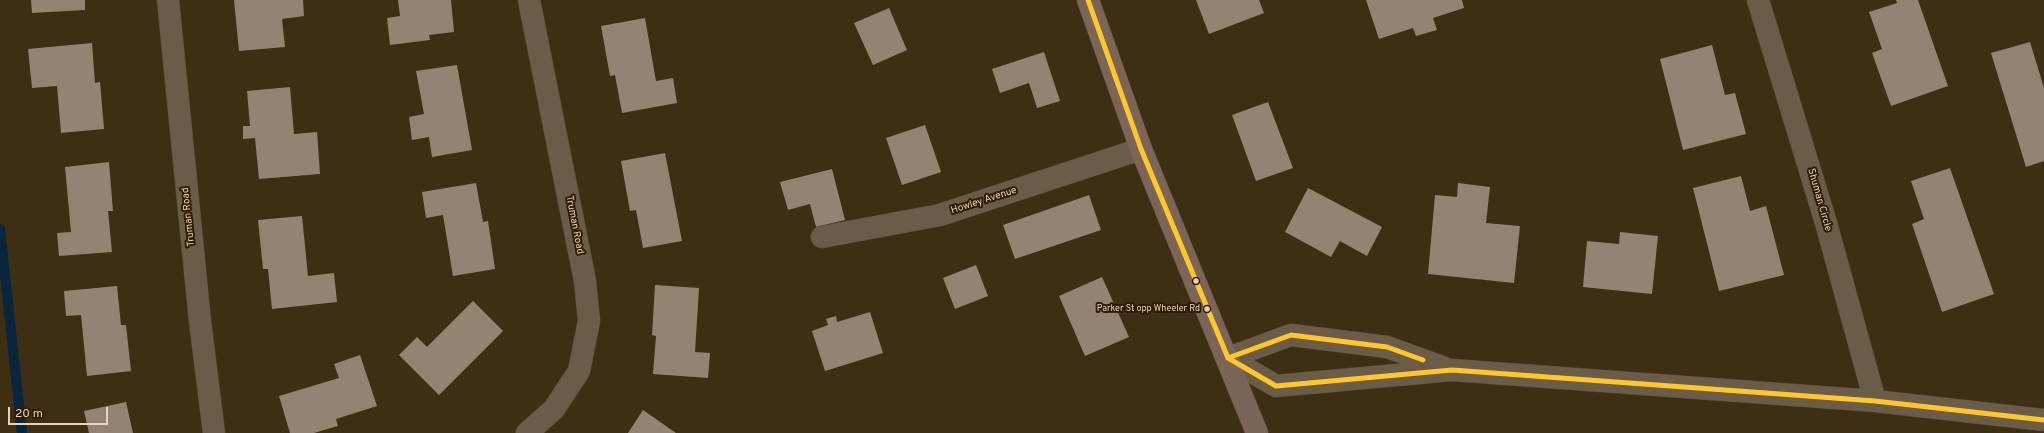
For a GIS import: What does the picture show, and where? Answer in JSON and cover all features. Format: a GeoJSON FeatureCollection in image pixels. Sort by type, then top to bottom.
{"type":"FeatureCollection","features":[{"type":"Feature","properties":{"kind":"main road"},"geometry":{"type":"LineString","coordinates":[[1088,0],[1141,148],[1228,358],[1257,433]]}},
{"type":"Feature","properties":{"kind":"street","name":"Truman Road"},"geometry":{"type":"LineString","coordinates":[[168,0],[200,321],[214,433]]}},
{"type":"Feature","properties":{"kind":"street","name":"Truman Road"},"geometry":{"type":"LineString","coordinates":[[527,433],[554,409],[579,371],[589,321],[585,281],[528,0]]}},
{"type":"Feature","properties":{"kind":"street","name":"Shuman Circle"},"geometry":{"type":"LineString","coordinates":[[1758,0],[1826,223],[1875,401]]}},
{"type":"Feature","properties":{"kind":"street","name":"Howley Avenue"},"geometry":{"type":"LineString","coordinates":[[822,237],[940,215],[1141,148]]}},
{"type":"Feature","properties":{"kind":"street"},"geometry":{"type":"LineString","coordinates":[[1228,358],[1291,335],[1387,346],[1452,370]]}},
{"type":"Feature","properties":{"kind":"street"},"geometry":{"type":"LineString","coordinates":[[1228,358],[1276,386],[1452,370],[1875,401],[2044,420]]}},
{"type":"Feature","properties":{"kind":"building"},"geometry":{"type":"Polygon","coordinates":[[[31,0],[85,0],[85,10],[32,13],[31,0]]]}},
{"type":"Feature","properties":{"kind":"building"},"geometry":{"type":"Polygon","coordinates":[[[234,0],[303,0],[304,16],[282,19],[285,47],[239,51],[234,0]]]}},
{"type":"Feature","properties":{"kind":"building"},"geometry":{"type":"Polygon","coordinates":[[[398,0],[451,0],[454,32],[429,35],[430,40],[390,45],[387,18],[400,16],[398,0]]]}},
{"type":"Feature","properties":{"kind":"building"},"geometry":{"type":"Polygon","coordinates":[[[1196,0],[1259,0],[1264,13],[1209,34],[1196,0]]]}},
{"type":"Feature","properties":{"kind":"building"},"geometry":{"type":"Polygon","coordinates":[[[1366,0],[1462,0],[1464,8],[1433,18],[1437,30],[1416,36],[1413,28],[1379,39],[1366,0]]]}},
{"type":"Feature","properties":{"kind":"building"},"geometry":{"type":"Polygon","coordinates":[[[1896,0],[1918,0],[1948,86],[1891,106],[1872,53],[1882,49],[1869,12],[1897,3],[1896,0]]]}},
{"type":"Feature","properties":{"kind":"building"},"geometry":{"type":"Polygon","coordinates":[[[889,8],[907,50],[873,65],[854,23],[889,8]]]}},
{"type":"Feature","properties":{"kind":"building"},"geometry":{"type":"Polygon","coordinates":[[[645,18],[656,81],[673,78],[677,103],[622,113],[615,75],[610,76],[601,26],[645,18]]]}},
{"type":"Feature","properties":{"kind":"building"},"geometry":{"type":"Polygon","coordinates":[[[2030,42],[2044,88],[2044,161],[2026,167],[1991,53],[2030,42]]]}},
{"type":"Feature","properties":{"kind":"building"},"geometry":{"type":"Polygon","coordinates":[[[92,43],[95,83],[100,82],[104,129],[61,133],[57,86],[32,88],[28,49],[92,43]]]}},
{"type":"Feature","properties":{"kind":"building"},"geometry":{"type":"Polygon","coordinates":[[[1712,45],[1725,95],[1735,93],[1746,134],[1683,150],[1660,59],[1712,45]]]}},
{"type":"Feature","properties":{"kind":"building"},"geometry":{"type":"Polygon","coordinates":[[[1044,52],[1060,101],[1037,108],[1029,83],[1000,93],[992,69],[1044,52]]]}},
{"type":"Feature","properties":{"kind":"building"},"geometry":{"type":"Polygon","coordinates":[[[457,65],[472,150],[432,157],[429,137],[412,140],[409,117],[424,114],[416,71],[457,65]]]}},
{"type":"Feature","properties":{"kind":"building"},"geometry":{"type":"Polygon","coordinates":[[[290,87],[294,134],[317,132],[320,174],[259,179],[255,138],[243,139],[243,126],[250,126],[247,91],[290,87]]]}},
{"type":"Feature","properties":{"kind":"building"},"geometry":{"type":"Polygon","coordinates":[[[1268,102],[1293,168],[1256,181],[1232,115],[1268,102]]]}},
{"type":"Feature","properties":{"kind":"building"},"geometry":{"type":"Polygon","coordinates":[[[925,125],[941,172],[902,185],[886,138],[925,125]]]}},
{"type":"Feature","properties":{"kind":"building"},"geometry":{"type":"Polygon","coordinates":[[[665,153],[682,241],[643,248],[636,210],[630,211],[621,161],[665,153]]]}},
{"type":"Feature","properties":{"kind":"building"},"geometry":{"type":"Polygon","coordinates":[[[109,162],[113,211],[108,211],[112,252],[59,256],[57,233],[71,232],[65,167],[109,162]]]}},
{"type":"Feature","properties":{"kind":"building"},"geometry":{"type":"Polygon","coordinates":[[[1950,168],[1994,294],[1942,312],[1912,224],[1924,219],[1911,181],[1950,168]]]}},
{"type":"Feature","properties":{"kind":"building"},"geometry":{"type":"Polygon","coordinates":[[[832,169],[845,220],[816,227],[810,204],[788,210],[780,182],[832,169]]]}},
{"type":"Feature","properties":{"kind":"building"},"geometry":{"type":"Polygon","coordinates":[[[1741,176],[1750,211],[1766,206],[1784,275],[1719,291],[1693,188],[1741,176]]]}},
{"type":"Feature","properties":{"kind":"building"},"geometry":{"type":"Polygon","coordinates":[[[476,183],[483,222],[488,221],[495,269],[453,276],[443,215],[426,218],[422,192],[476,183]]]}},
{"type":"Feature","properties":{"kind":"building"},"geometry":{"type":"Polygon","coordinates":[[[1458,183],[1490,187],[1486,223],[1520,226],[1514,283],[1428,274],[1435,195],[1457,197],[1458,183]]]}},
{"type":"Feature","properties":{"kind":"building"},"geometry":{"type":"Polygon","coordinates":[[[1308,188],[1382,227],[1367,256],[1340,241],[1331,257],[1285,232],[1308,188]]]}},
{"type":"Feature","properties":{"kind":"building"},"geometry":{"type":"Polygon","coordinates":[[[1089,195],[1101,230],[1015,259],[1003,225],[1089,195]]]}},
{"type":"Feature","properties":{"kind":"building"},"geometry":{"type":"Polygon","coordinates":[[[302,216],[308,276],[334,273],[337,302],[272,309],[268,269],[263,269],[258,220],[302,216]]]}},
{"type":"Feature","properties":{"kind":"building"},"geometry":{"type":"Polygon","coordinates":[[[1620,232],[1658,236],[1652,294],[1583,287],[1587,241],[1619,244],[1620,232]]]}},
{"type":"Feature","properties":{"kind":"building"},"geometry":{"type":"Polygon","coordinates":[[[976,265],[988,296],[955,309],[943,278],[976,265]]]}},
{"type":"Feature","properties":{"kind":"building"},"geometry":{"type":"Polygon","coordinates":[[[1102,277],[1129,337],[1085,356],[1059,296],[1102,277]]]}},
{"type":"Feature","properties":{"kind":"building"},"geometry":{"type":"Polygon","coordinates":[[[655,285],[699,288],[695,352],[710,353],[708,378],[653,374],[656,336],[652,335],[655,285]]]}},
{"type":"Feature","properties":{"kind":"building"},"geometry":{"type":"Polygon","coordinates":[[[117,286],[121,325],[126,325],[131,371],[87,376],[81,315],[66,316],[64,291],[117,286]]]}},
{"type":"Feature","properties":{"kind":"building"},"geometry":{"type":"Polygon","coordinates":[[[473,301],[503,331],[439,395],[399,355],[417,337],[427,347],[473,301]]]}},
{"type":"Feature","properties":{"kind":"building"},"geometry":{"type":"Polygon","coordinates":[[[870,312],[883,353],[825,371],[812,331],[828,325],[826,319],[836,316],[837,322],[870,312]]]}},
{"type":"Feature","properties":{"kind":"building"},"geometry":{"type":"Polygon","coordinates":[[[360,355],[377,406],[336,419],[338,426],[314,433],[290,433],[279,396],[339,378],[334,364],[360,355]]]}},
{"type":"Feature","properties":{"kind":"building"},"geometry":{"type":"Polygon","coordinates":[[[126,402],[133,433],[89,433],[84,411],[126,402]]]}},
{"type":"Feature","properties":{"kind":"building"},"geometry":{"type":"Polygon","coordinates":[[[643,410],[676,433],[628,433],[643,410]]]}},
{"type":"Feature","properties":{"kind":"waterway"},"geometry":{"type":"LineString","coordinates":[[0,229],[22,433]]}},
{"type":"Feature","properties":{"kind":"transit line"},"geometry":{"type":"LineString","coordinates":[[1088,0],[1141,149],[1228,358]]}},
{"type":"Feature","properties":{"kind":"transit line"},"geometry":{"type":"LineString","coordinates":[[1228,358],[1291,335],[1387,347],[1423,360]]}},
{"type":"Feature","properties":{"kind":"transit line"},"geometry":{"type":"LineString","coordinates":[[1228,358],[1276,386],[1452,370],[1875,401],[2044,420]]}},
{"type":"Feature","properties":{"kind":"place","name":"Parker St opp Wheeler Rd"},"geometry":{"type":"Point","coordinates":[1207,309]}}]}
